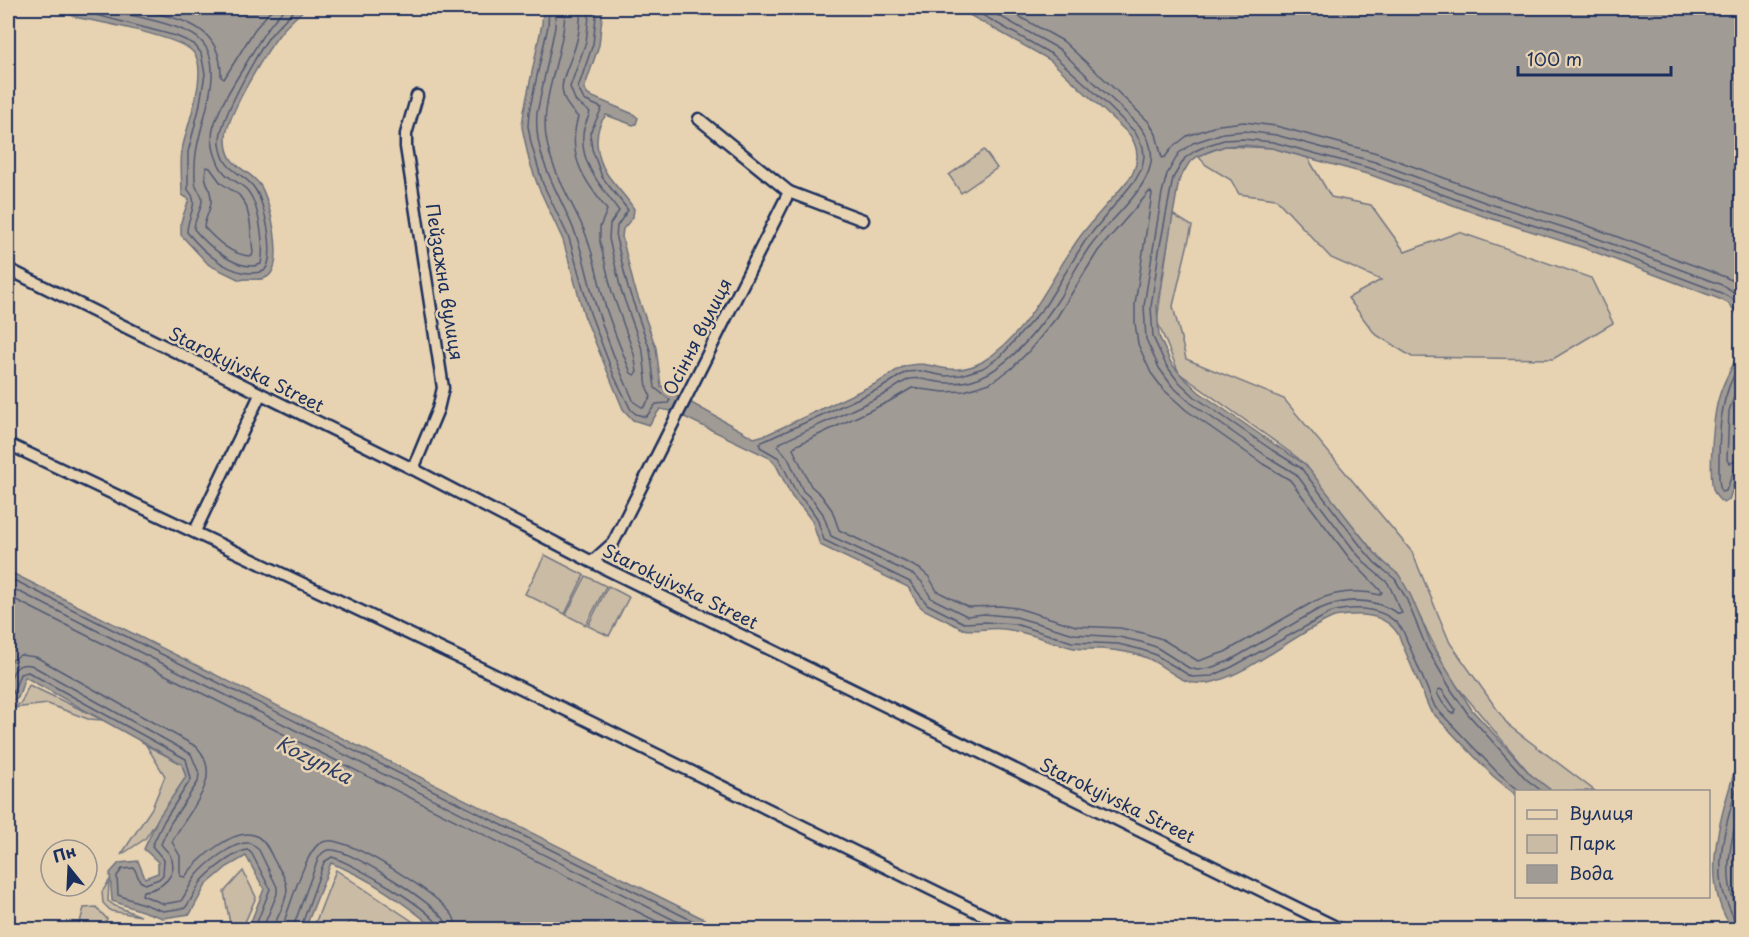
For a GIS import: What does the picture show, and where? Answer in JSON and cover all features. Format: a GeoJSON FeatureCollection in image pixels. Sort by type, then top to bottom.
{"type":"FeatureCollection","features":[{"type":"Feature","properties":{"kind":"street","name":"Пейзажна вулиця"},"geometry":{"type":"LineString","coordinates":[[413,469],[438,409],[443,388],[406,147],[406,134],[417,96]]}},
{"type":"Feature","properties":{"kind":"street"},"geometry":{"type":"LineString","coordinates":[[699,119],[789,192],[863,220]]}},
{"type":"Feature","properties":{"kind":"street","name":"Осіння вулиця"},"geometry":{"type":"LineString","coordinates":[[592,562],[613,543],[789,192]]}},
{"type":"Feature","properties":{"kind":"street","name":"Starokyivska Street"},"geometry":{"type":"LineString","coordinates":[[8,269],[413,469],[592,562],[1342,930]]}},
{"type":"Feature","properties":{"kind":"street"},"geometry":{"type":"LineString","coordinates":[[197,527],[260,395]]}},
{"type":"Feature","properties":{"kind":"street"},"geometry":{"type":"LineString","coordinates":[[8,444],[430,644],[1014,930]]}},
{"type":"Feature","properties":{"kind":"green space"},"geometry":{"type":"Polygon","coordinates":[[[1225,146],[1272,148],[1308,158],[1331,197],[1371,205],[1405,252],[1459,232],[1591,278],[1613,323],[1553,359],[1412,357],[1375,334],[1348,298],[1381,280],[1331,258],[1276,199],[1239,194],[1231,180],[1206,165],[1198,156],[1225,146]]]}},
{"type":"Feature","properties":{"kind":"green space"},"geometry":{"type":"Polygon","coordinates":[[[984,150],[997,168],[961,193],[949,175],[984,150]]]}},
{"type":"Feature","properties":{"kind":"green space"},"geometry":{"type":"Polygon","coordinates":[[[1172,214],[1192,226],[1173,306],[1186,359],[1284,399],[1412,552],[1450,643],[1508,725],[1594,790],[1551,790],[1531,775],[1451,679],[1402,581],[1374,552],[1298,458],[1179,373],[1157,321],[1172,214]]]}},
{"type":"Feature","properties":{"kind":"green space"},"geometry":{"type":"Polygon","coordinates":[[[545,555],[584,575],[565,614],[525,594],[545,555]]]}},
{"type":"Feature","properties":{"kind":"green space"},"geometry":{"type":"Polygon","coordinates":[[[586,576],[606,586],[586,625],[566,615],[586,576]]]}},
{"type":"Feature","properties":{"kind":"green space"},"geometry":{"type":"Polygon","coordinates":[[[608,586],[629,597],[609,636],[588,626],[608,586]]]}},
{"type":"Feature","properties":{"kind":"green space"},"geometry":{"type":"Polygon","coordinates":[[[29,685],[103,720],[88,719],[48,704],[13,708],[21,703],[29,685]]]}},
{"type":"Feature","properties":{"kind":"green space"},"geometry":{"type":"Polygon","coordinates":[[[146,745],[182,764],[186,777],[145,839],[121,855],[152,808],[165,776],[146,745]]]}},
{"type":"Feature","properties":{"kind":"green space"},"geometry":{"type":"Polygon","coordinates":[[[336,870],[424,929],[383,929],[350,922],[345,929],[313,929],[336,870]]]}},
{"type":"Feature","properties":{"kind":"green space"},"geometry":{"type":"Polygon","coordinates":[[[243,871],[256,897],[242,929],[231,929],[224,892],[243,871]]]}},
{"type":"Feature","properties":{"kind":"green space"},"geometry":{"type":"Polygon","coordinates":[[[109,881],[108,901],[141,916],[111,911],[103,903],[102,892],[109,881]]]}},
{"type":"Feature","properties":{"kind":"green space"},"geometry":{"type":"Polygon","coordinates":[[[96,907],[107,919],[102,929],[78,929],[84,908],[96,907]]]}},
{"type":"Feature","properties":{"kind":"water"},"geometry":{"type":"Polygon","coordinates":[[[59,8],[306,8],[283,30],[258,67],[232,115],[226,139],[230,156],[238,167],[260,185],[268,204],[276,247],[273,270],[267,277],[240,280],[209,265],[181,235],[181,222],[189,199],[182,195],[182,150],[195,99],[199,72],[198,60],[193,52],[173,41],[79,18],[59,8]]]}},
{"type":"Feature","properties":{"kind":"water"},"geometry":{"type":"Polygon","coordinates":[[[543,8],[603,8],[599,45],[584,89],[588,95],[638,118],[636,124],[633,125],[606,115],[599,129],[597,144],[603,167],[634,209],[633,217],[623,229],[622,237],[634,286],[656,348],[661,386],[754,438],[768,434],[875,384],[906,366],[915,364],[960,369],[982,362],[1013,337],[1037,305],[1079,238],[1132,175],[1137,155],[1130,135],[1050,60],[957,8],[1741,8],[1741,318],[1728,303],[1717,298],[1584,248],[1483,216],[1371,175],[1272,148],[1243,145],[1225,146],[1210,151],[1189,163],[1179,180],[1157,307],[1159,336],[1171,363],[1199,392],[1305,464],[1368,545],[1399,575],[1411,596],[1432,646],[1472,710],[1531,775],[1551,790],[1515,790],[1515,794],[1493,776],[1430,710],[1398,634],[1378,618],[1361,615],[1334,617],[1244,670],[1202,684],[1183,680],[1151,660],[1132,653],[1074,648],[1012,630],[963,629],[923,609],[908,587],[820,545],[812,521],[792,497],[770,458],[672,411],[660,409],[649,425],[633,420],[623,409],[584,315],[563,240],[538,186],[529,160],[522,127],[543,8]]]}},
{"type":"Feature","properties":{"kind":"water"},"geometry":{"type":"Polygon","coordinates":[[[1741,351],[1741,470],[1729,500],[1724,503],[1713,489],[1711,469],[1713,429],[1721,391],[1741,351]]]}},
{"type":"Feature","properties":{"kind":"water","name":"Kozynka"},"geometry":{"type":"Polygon","coordinates":[[[8,571],[724,929],[436,929],[386,892],[331,863],[305,929],[248,929],[264,889],[246,856],[227,867],[206,885],[190,914],[163,918],[112,901],[110,873],[119,863],[138,861],[145,878],[158,873],[158,862],[144,849],[158,818],[186,777],[182,764],[25,677],[18,698],[8,703],[8,571]]]}},
{"type":"Feature","properties":{"kind":"water"},"geometry":{"type":"Polygon","coordinates":[[[1741,750],[1742,929],[1733,929],[1722,909],[1716,887],[1715,864],[1721,817],[1741,750]]]}}]}
